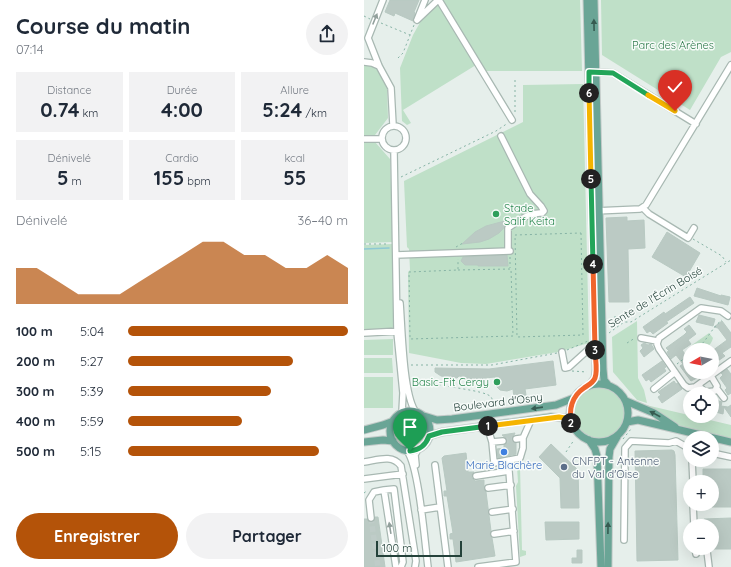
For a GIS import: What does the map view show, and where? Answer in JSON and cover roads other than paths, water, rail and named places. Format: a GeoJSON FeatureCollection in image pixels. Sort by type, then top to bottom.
{"type":"FeatureCollection","features":[{"type":"Feature","properties":{"kind":"main road"},"geometry":{"type":"LineString","coordinates":[[587,0],[592,72],[596,211],[604,380],[608,385],[620,392],[626,401],[629,412],[629,425]]}},
{"type":"Feature","properties":{"kind":"main road"},"geometry":{"type":"LineString","coordinates":[[592,72],[594,0]]}},
{"type":"Feature","properties":{"kind":"main road"},"geometry":{"type":"LineString","coordinates":[[589,386],[596,376],[596,211]]}},
{"type":"Feature","properties":{"kind":"main road"},"geometry":{"type":"LineString","coordinates":[[608,385],[597,384],[589,386],[580,391],[574,397],[570,408],[572,424],[578,433],[589,440],[603,442],[619,438]]}},
{"type":"Feature","properties":{"kind":"main road","name":"Boulevard d'Osny"},"geometry":{"type":"LineString","coordinates":[[424,416],[437,420],[452,419],[556,405],[574,397]]}},
{"type":"Feature","properties":{"kind":"main road"},"geometry":{"type":"LineString","coordinates":[[626,401],[654,413],[681,430]]}},
{"type":"Feature","properties":{"kind":"main road"},"geometry":{"type":"LineString","coordinates":[[415,411],[424,416],[429,424],[429,436],[425,444],[418,449],[406,450],[399,448],[393,441],[389,430],[391,422],[402,412],[415,411]]}},
{"type":"Feature","properties":{"kind":"main road","name":"Boulevard d'Osny"},"geometry":{"type":"LineString","coordinates":[[429,436],[442,432],[559,417],[565,418],[572,424]]}},
{"type":"Feature","properties":{"kind":"main road"},"geometry":{"type":"LineString","coordinates":[[608,567],[610,448],[619,438],[623,430],[638,420],[681,430]]}},
{"type":"Feature","properties":{"kind":"main road"},"geometry":{"type":"LineString","coordinates":[[364,430],[391,422]]}},
{"type":"Feature","properties":{"kind":"main road"},"geometry":{"type":"LineString","coordinates":[[719,439],[731,442]]}},
{"type":"Feature","properties":{"kind":"main road"},"geometry":{"type":"LineString","coordinates":[[364,442],[384,440],[393,441]]}},
{"type":"Feature","properties":{"kind":"main road"},"geometry":{"type":"LineString","coordinates":[[589,440],[597,456],[601,567]]}},
{"type":"Feature","properties":{"kind":"street"},"geometry":{"type":"LineString","coordinates":[[383,0],[368,38],[379,66],[391,88],[393,126]]}},
{"type":"Feature","properties":{"kind":"street"},"geometry":{"type":"LineString","coordinates":[[425,0],[416,21],[438,0],[512,120]]}},
{"type":"Feature","properties":{"kind":"street"},"geometry":{"type":"LineString","coordinates":[[364,62],[379,66]]}},
{"type":"Feature","properties":{"kind":"street"},"geometry":{"type":"LineString","coordinates":[[643,208],[731,65]]}},
{"type":"Feature","properties":{"kind":"street"},"geometry":{"type":"LineString","coordinates":[[592,72],[613,73],[696,124]]}},
{"type":"Feature","properties":{"kind":"street"},"geometry":{"type":"LineString","coordinates":[[393,126],[401,128],[406,136],[406,140],[402,148],[394,151],[387,148],[381,139],[381,135],[385,128],[393,126]]}},
{"type":"Feature","properties":{"kind":"street"},"geometry":{"type":"LineString","coordinates":[[396,255],[509,251],[508,228],[528,215],[536,212],[542,213],[544,211],[530,194],[501,136]]}},
{"type":"Feature","properties":{"kind":"street"},"geometry":{"type":"LineString","coordinates":[[364,139],[381,139]]}},
{"type":"Feature","properties":{"kind":"street"},"geometry":{"type":"LineString","coordinates":[[394,151],[396,255],[403,393],[402,412]]}},
{"type":"Feature","properties":{"kind":"street"},"geometry":{"type":"LineString","coordinates":[[596,211],[643,208],[688,238],[694,228]]}},
{"type":"Feature","properties":{"kind":"street"},"geometry":{"type":"LineString","coordinates":[[641,338],[657,340],[701,308],[721,311],[730,317]]}},
{"type":"Feature","properties":{"kind":"street"},"geometry":{"type":"LineString","coordinates":[[364,333],[400,331]]}},
{"type":"Feature","properties":{"kind":"street"},"geometry":{"type":"LineString","coordinates":[[400,331],[409,395],[415,411]]}},
{"type":"Feature","properties":{"kind":"street"},"geometry":{"type":"LineString","coordinates":[[657,340],[658,348],[687,387],[693,388],[707,379]]}},
{"type":"Feature","properties":{"kind":"street"},"geometry":{"type":"LineString","coordinates":[[562,352],[565,368],[569,367],[590,348],[595,348]]}},
{"type":"Feature","properties":{"kind":"street"},"geometry":{"type":"LineString","coordinates":[[719,370],[731,361]]}},
{"type":"Feature","properties":{"kind":"street"},"geometry":{"type":"LineString","coordinates":[[654,389],[673,370]]}},
{"type":"Feature","properties":{"kind":"street"},"geometry":{"type":"LineString","coordinates":[[719,392],[724,398]]}},
{"type":"Feature","properties":{"kind":"street"},"geometry":{"type":"LineString","coordinates":[[478,427],[489,432],[492,442],[494,463],[520,458],[523,448],[523,438],[531,420]]}},
{"type":"Feature","properties":{"kind":"street"},"geometry":{"type":"LineString","coordinates":[[516,439],[523,438]]}},
{"type":"Feature","properties":{"kind":"street"},"geometry":{"type":"LineString","coordinates":[[492,442],[503,441]]}},
{"type":"Feature","properties":{"kind":"street"},"geometry":{"type":"LineString","coordinates":[[624,540],[625,448],[631,442],[669,443],[676,441],[683,445]]}},
{"type":"Feature","properties":{"kind":"street"},"geometry":{"type":"LineString","coordinates":[[418,449],[415,455],[416,477],[428,567]]}},
{"type":"Feature","properties":{"kind":"street"},"geometry":{"type":"LineString","coordinates":[[406,450],[411,458],[416,477]]}},
{"type":"Feature","properties":{"kind":"street"},"geometry":{"type":"LineString","coordinates":[[719,454],[731,457]]}},
{"type":"Feature","properties":{"kind":"street"},"geometry":{"type":"LineString","coordinates":[[364,462],[390,458],[398,461],[402,466],[416,561],[415,567]]}},
{"type":"Feature","properties":{"kind":"street"},"geometry":{"type":"LineString","coordinates":[[435,465],[448,567]]}},
{"type":"Feature","properties":{"kind":"street"},"geometry":{"type":"LineString","coordinates":[[476,476],[509,471],[516,562],[478,567]]}},
{"type":"Feature","properties":{"kind":"street"},"geometry":{"type":"LineString","coordinates":[[364,479],[403,474]]}},
{"type":"Feature","properties":{"kind":"street"},"geometry":{"type":"LineString","coordinates":[[488,488],[511,484]]}},
{"type":"Feature","properties":{"kind":"street"},"geometry":{"type":"LineString","coordinates":[[371,518],[369,500],[374,492],[394,489],[403,562],[401,567]]}},
{"type":"Feature","properties":{"kind":"street"},"geometry":{"type":"LineString","coordinates":[[384,490],[396,567]]}},
{"type":"Feature","properties":{"kind":"street"},"geometry":{"type":"LineString","coordinates":[[421,510],[440,507]]}},
{"type":"Feature","properties":{"kind":"street"},"geometry":{"type":"LineString","coordinates":[[492,512],[513,509]]}},
{"type":"Feature","properties":{"kind":"street"},"geometry":{"type":"LineString","coordinates":[[494,534],[514,531]]}},
{"type":"Feature","properties":{"kind":"street"},"geometry":{"type":"LineString","coordinates":[[707,555],[708,567]]}},
{"type":"Feature","properties":{"kind":"waterway"},"geometry":{"type":"LineString","coordinates":[[364,249],[389,248]]}},
{"type":"Feature","properties":{"kind":"tunnel"},"geometry":{"type":"LineString","coordinates":[[503,441],[516,439]]}},
{"type":"Feature","properties":{"kind":"tunnel"},"geometry":{"type":"LineString","coordinates":[[371,518],[378,567]]}},
{"type":"Feature","properties":{"kind":"place","name":"Stade Salif Keita"},"geometry":{"type":"Point","coordinates":[496,214]}},
{"type":"Feature","properties":{"kind":"place","name":"Basic-Fit Cergy"},"geometry":{"type":"Point","coordinates":[497,382]}},
{"type":"Feature","properties":{"kind":"place","name":"Marie Blachère"},"geometry":{"type":"Point","coordinates":[504,452]}},
{"type":"Feature","properties":{"kind":"place","name":"CNFPT - Antenne du Val d'Oise"},"geometry":{"type":"Point","coordinates":[564,467]}},
{"type":"Feature","properties":{"kind":"park label","name":"Parc des Arènes"},"geometry":{"type":"Point","coordinates":[673,45]}}]}
